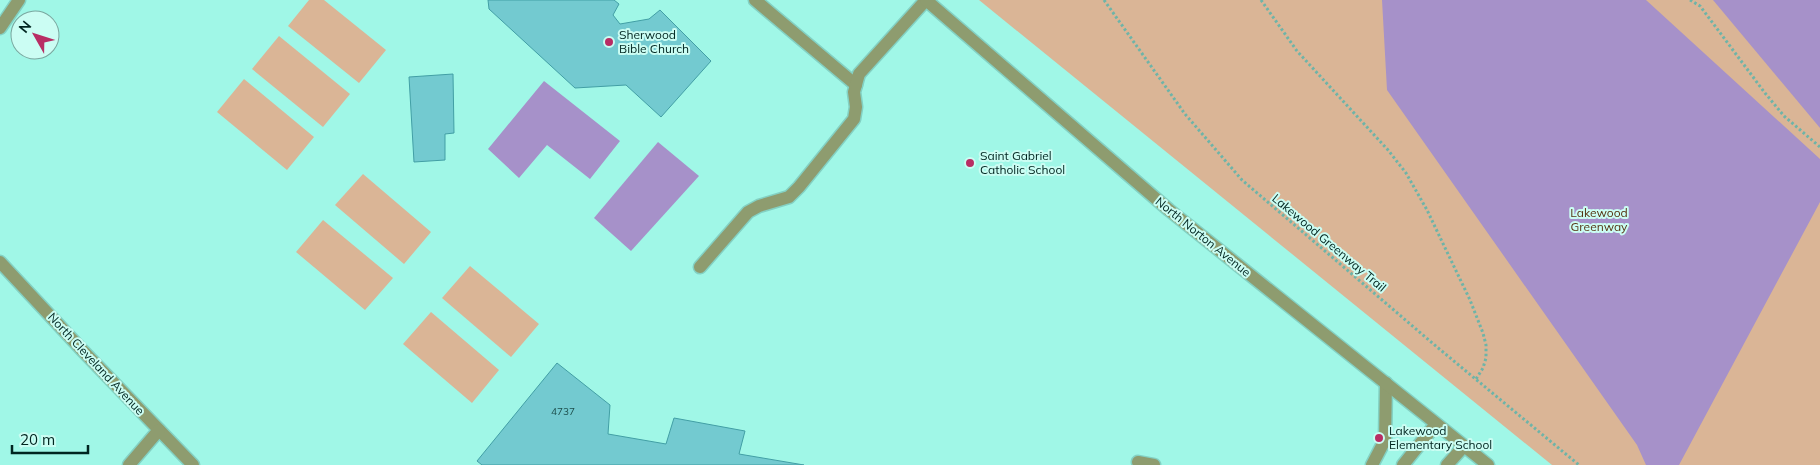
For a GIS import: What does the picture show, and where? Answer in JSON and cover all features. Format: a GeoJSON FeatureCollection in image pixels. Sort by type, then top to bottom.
{"type":"FeatureCollection","features":[{"type":"Feature","properties":{"kind":"street"},"geometry":{"type":"LineString","coordinates":[[0,28],[18,0]]}},
{"type":"Feature","properties":{"kind":"street"},"geometry":{"type":"LineString","coordinates":[[755,0],[856,85]]}},
{"type":"Feature","properties":{"kind":"street"},"geometry":{"type":"LineString","coordinates":[[700,267],[748,212],[759,206],[789,197],[799,187],[854,119],[856,107],[854,92],[859,74],[926,0]]}},
{"type":"Feature","properties":{"kind":"street","name":"North Norton Avenue"},"geometry":{"type":"LineString","coordinates":[[926,0],[1169,210],[1488,465]]}},
{"type":"Feature","properties":{"kind":"street","name":"North Cleveland Avenue"},"geometry":{"type":"LineString","coordinates":[[0,262],[193,465]]}},
{"type":"Feature","properties":{"kind":"street"},"geometry":{"type":"LineString","coordinates":[[1372,465],[1385,440],[1386,384]]}},
{"type":"Feature","properties":{"kind":"street"},"geometry":{"type":"LineString","coordinates":[[1403,465],[1436,424]]}},
{"type":"Feature","properties":{"kind":"street"},"geometry":{"type":"LineString","coordinates":[[129,465],[159,430]]}},
{"type":"Feature","properties":{"kind":"street"},"geometry":{"type":"LineString","coordinates":[[1447,465],[1464,446]]}},
{"type":"Feature","properties":{"kind":"street"},"geometry":{"type":"LineString","coordinates":[[1138,462],[1154,465]]}},
{"type":"Feature","properties":{"kind":"path","name":"Lakewood Greenway Trail"},"geometry":{"type":"LineString","coordinates":[[1104,0],[1184,114],[1242,180],[1578,465]]}},
{"type":"Feature","properties":{"kind":"path"},"geometry":{"type":"LineString","coordinates":[[1261,0],[1297,51],[1388,150],[1406,173],[1427,210],[1470,300],[1483,332],[1486,358],[1483,368],[1476,379]]}},
{"type":"Feature","properties":{"kind":"path"},"geometry":{"type":"LineString","coordinates":[[1690,0],[1700,6],[1784,116],[1820,147]]}},
{"type":"Feature","properties":{"kind":"green space"},"geometry":{"type":"Polygon","coordinates":[[[309,0],[324,0],[386,50],[359,83],[288,26],[309,0]]]}},
{"type":"Feature","properties":{"kind":"green space","name":"Lakewood Greenway"},"geometry":{"type":"Polygon","coordinates":[[[979,0],[1820,0],[1820,465],[1552,465],[979,0]]]}},
{"type":"Feature","properties":{"kind":"green space"},"geometry":{"type":"Polygon","coordinates":[[[279,36],[350,94],[323,127],[252,69],[279,36]]]}},
{"type":"Feature","properties":{"kind":"green space"},"geometry":{"type":"Polygon","coordinates":[[[244,79],[314,137],[287,170],[217,112],[244,79]]]}},
{"type":"Feature","properties":{"kind":"green space"},"geometry":{"type":"Polygon","coordinates":[[[363,174],[431,232],[404,264],[335,205],[363,174]]]}},
{"type":"Feature","properties":{"kind":"green space"},"geometry":{"type":"Polygon","coordinates":[[[323,220],[393,278],[365,310],[296,252],[323,220]]]}},
{"type":"Feature","properties":{"kind":"green space"},"geometry":{"type":"Polygon","coordinates":[[[470,266],[539,324],[511,357],[442,298],[470,266]]]}},
{"type":"Feature","properties":{"kind":"green space"},"geometry":{"type":"Polygon","coordinates":[[[431,312],[499,370],[472,403],[403,344],[431,312]]]}},
{"type":"Feature","properties":{"kind":"shaded area"},"geometry":{"type":"Polygon","coordinates":[[[1382,0],[1646,0],[1820,159],[1820,202],[1679,465],[1646,465],[1637,445],[1387,90],[1382,0]]]}},
{"type":"Feature","properties":{"kind":"shaded area"},"geometry":{"type":"Polygon","coordinates":[[[1713,0],[1820,0],[1820,128],[1713,0]]]}},
{"type":"Feature","properties":{"kind":"shaded area"},"geometry":{"type":"Polygon","coordinates":[[[544,81],[620,141],[590,179],[547,145],[519,178],[488,149],[544,81]]]}},
{"type":"Feature","properties":{"kind":"shaded area"},"geometry":{"type":"Polygon","coordinates":[[[658,142],[699,176],[631,251],[594,218],[658,142]]]}},
{"type":"Feature","properties":{"kind":"building","name":"Sherwood Bible Church"},"geometry":{"type":"Polygon","coordinates":[[[488,0],[614,0],[619,4],[613,15],[620,24],[649,19],[660,10],[711,61],[661,117],[626,85],[575,88],[489,9],[488,0]]]}},
{"type":"Feature","properties":{"kind":"building"},"geometry":{"type":"Polygon","coordinates":[[[453,74],[454,133],[445,134],[445,160],[414,162],[409,77],[453,74]]]}},
{"type":"Feature","properties":{"kind":"building"},"geometry":{"type":"Polygon","coordinates":[[[557,363],[610,405],[608,434],[666,444],[674,418],[745,431],[739,454],[804,465],[482,465],[477,461],[557,363]]]}},
{"type":"Feature","properties":{"kind":"place","name":"Sherwood Bible Church"},"geometry":{"type":"Point","coordinates":[609,42]}},
{"type":"Feature","properties":{"kind":"place","name":"Saint Gabriel Catholic School"},"geometry":{"type":"Point","coordinates":[970,163]}},
{"type":"Feature","properties":{"kind":"place","name":"Lakewood Elementary School"},"geometry":{"type":"Point","coordinates":[1379,438]}}]}
